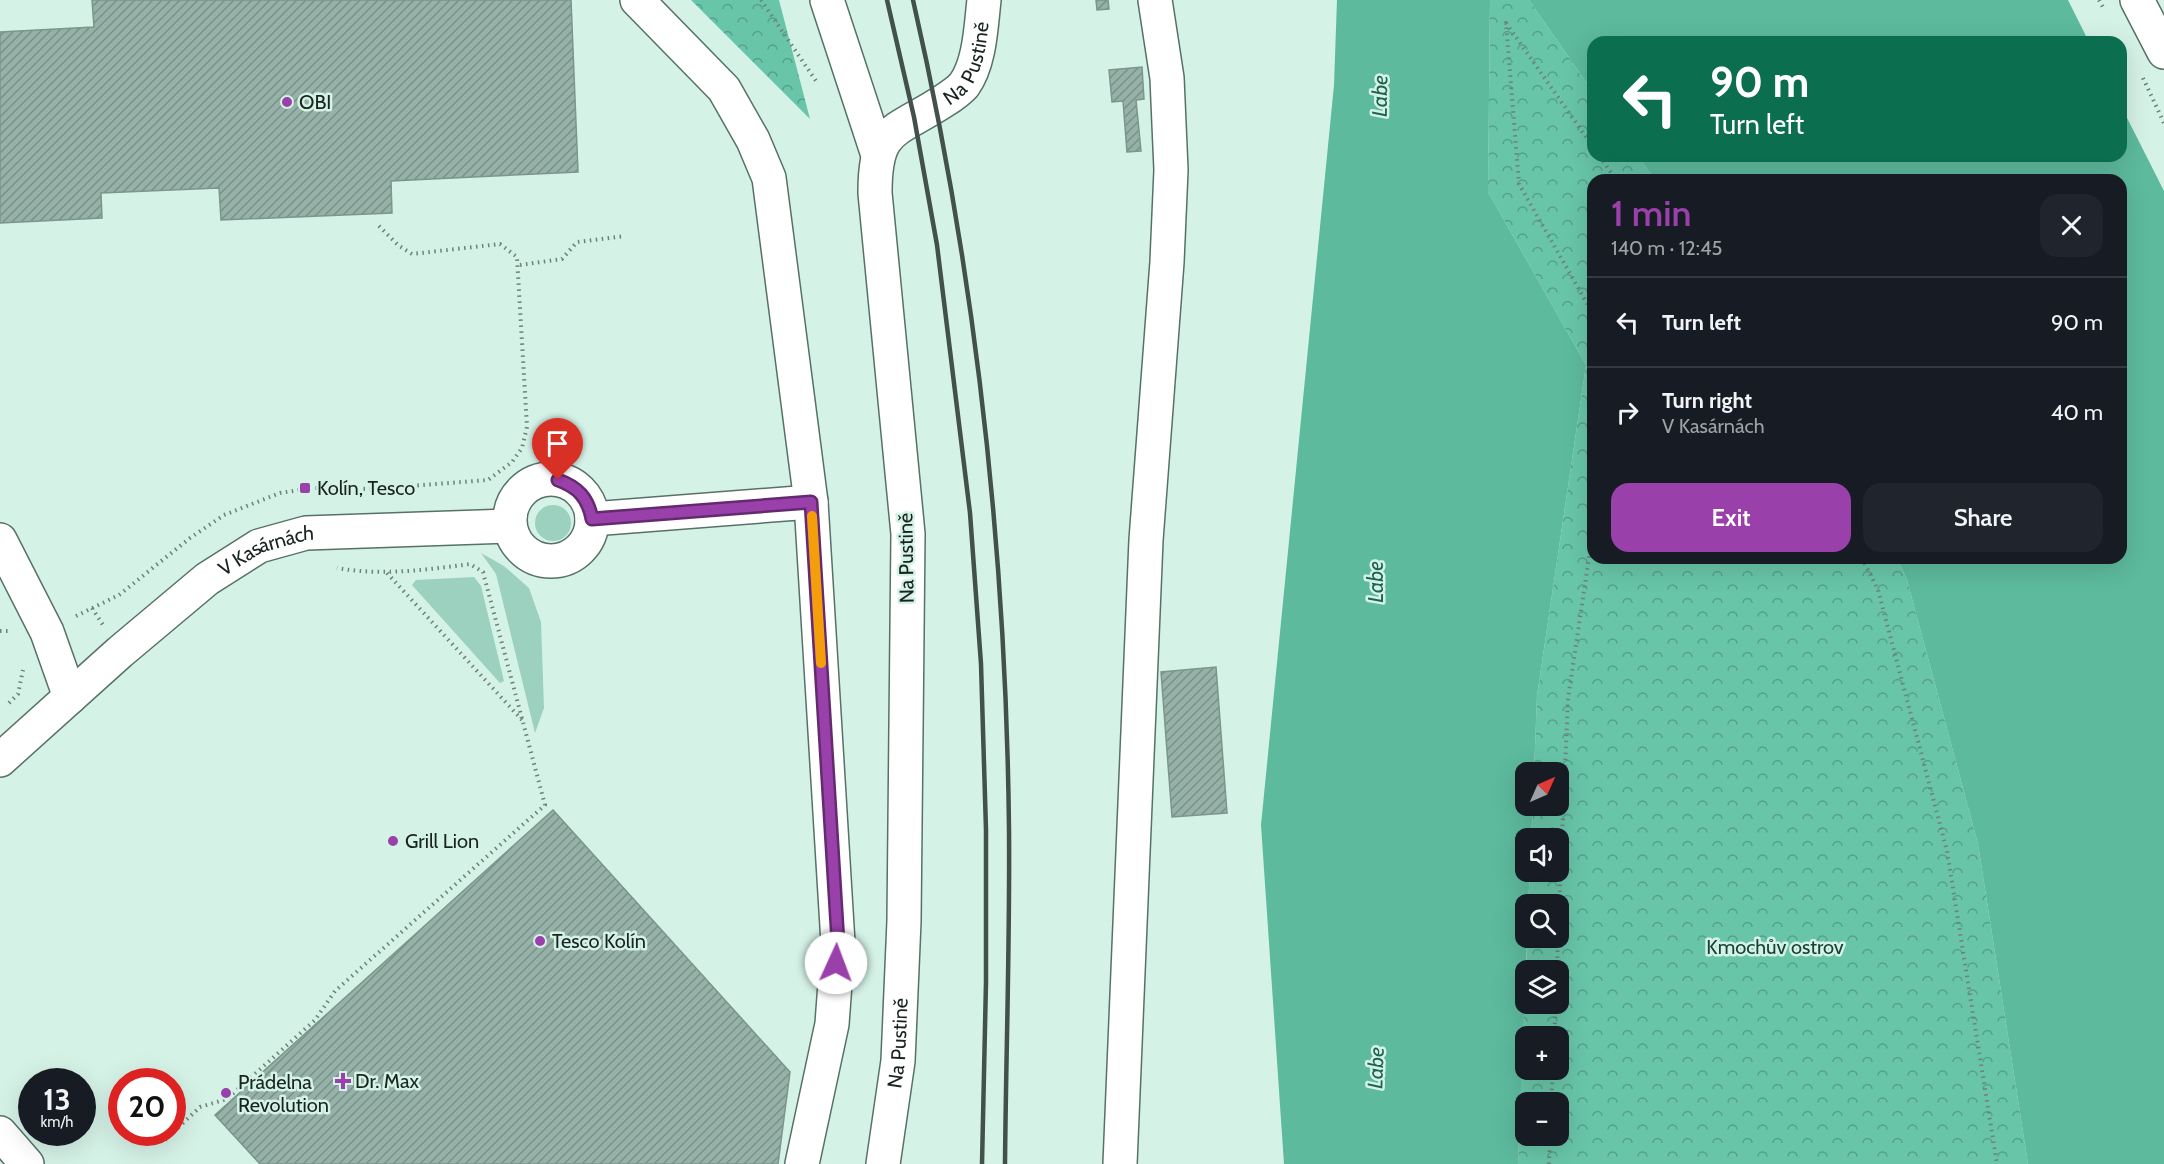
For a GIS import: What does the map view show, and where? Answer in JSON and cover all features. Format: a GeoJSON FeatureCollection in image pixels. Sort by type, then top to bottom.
{"type":"FeatureCollection","features":[{"type":"Feature","properties":{"kind":"street"},"geometry":{"type":"LineString","coordinates":[[637,0],[724,89],[753,140],[770,178],[811,502],[838,943],[832,1024],[802,1164]]}},
{"type":"Feature","properties":{"kind":"street"},"geometry":{"type":"LineString","coordinates":[[827,0],[878,155]]}},
{"type":"Feature","properties":{"kind":"street","name":"Na Pustině"},"geometry":{"type":"LineString","coordinates":[[883,1164],[898,1061],[904,921],[908,534],[875,193],[878,155],[889,134],[962,87],[974,62],[984,0]]}},
{"type":"Feature","properties":{"kind":"street"},"geometry":{"type":"LineString","coordinates":[[1120,1164],[1146,540],[1167,262],[1171,170],[1167,78],[1155,0]]}},
{"type":"Feature","properties":{"kind":"street"},"geometry":{"type":"LineString","coordinates":[[2137,0],[2164,52]]}},
{"type":"Feature","properties":{"kind":"street"},"geometry":{"type":"LineString","coordinates":[[544,479],[571,484],[589,505],[592,519],[586,542],[579,552],[556,562],[531,557],[513,538],[509,526],[510,513],[518,496],[532,483],[544,479]]}},
{"type":"Feature","properties":{"kind":"street"},"geometry":{"type":"LineString","coordinates":[[592,519],[811,502]]}},
{"type":"Feature","properties":{"kind":"street","name":"V Kasárnách"},"geometry":{"type":"LineString","coordinates":[[0,760],[207,579],[259,546],[306,533],[509,526]]}},
{"type":"Feature","properties":{"kind":"street"},"geometry":{"type":"LineString","coordinates":[[0,540],[47,632],[70,697]]}},
{"type":"Feature","properties":{"kind":"street"},"geometry":{"type":"LineString","coordinates":[[0,1133],[27,1164]]}},
{"type":"Feature","properties":{"kind":"path"},"geometry":{"type":"LineString","coordinates":[[1587,138],[1506,23],[1520,184],[1587,303]]}},
{"type":"Feature","properties":{"kind":"path"},"geometry":{"type":"LineString","coordinates":[[375,223],[398,246],[412,254],[501,244],[517,257],[520,265],[527,427],[522,448],[503,471],[488,480],[464,483]]}},
{"type":"Feature","properties":{"kind":"path"},"geometry":{"type":"LineString","coordinates":[[520,265],[562,260],[577,242],[625,236]]}},
{"type":"Feature","properties":{"kind":"path"},"geometry":{"type":"LineString","coordinates":[[186,1120],[200,1107],[227,1099],[315,1020],[335,991],[545,805],[483,572],[470,564],[387,573],[329,566]]}},
{"type":"Feature","properties":{"kind":"path"},"geometry":{"type":"LineString","coordinates":[[1560,894],[1568,699],[1588,564]]}},
{"type":"Feature","properties":{"kind":"path"},"geometry":{"type":"LineString","coordinates":[[1865,564],[1878,590],[1947,851],[1997,1164]]}},
{"type":"Feature","properties":{"kind":"path"},"geometry":{"type":"LineString","coordinates":[[387,573],[523,720]]}},
{"type":"Feature","properties":{"kind":"path"},"geometry":{"type":"LineString","coordinates":[[6,706],[18,694],[23,678],[23,667]]}},
{"type":"Feature","properties":{"kind":"path"},"geometry":{"type":"LineString","coordinates":[[1549,1164],[1550,1146]]}},
{"type":"Feature","properties":{"kind":"shaded area"},"geometry":{"type":"Polygon","coordinates":[[[553,505],[566,510],[571,523],[566,536],[553,541],[540,536],[535,523],[540,510],[553,505]]]}},
{"type":"Feature","properties":{"kind":"shaded area"},"geometry":{"type":"Polygon","coordinates":[[[481,553],[504,566],[529,588],[541,622],[544,708],[535,733],[496,574],[481,553]]]}},
{"type":"Feature","properties":{"kind":"shaded area"},"geometry":{"type":"Polygon","coordinates":[[[474,577],[481,586],[504,681],[500,683],[412,585],[416,580],[474,577]]]}},
{"type":"Feature","properties":{"kind":"green space"},"geometry":{"type":"Polygon","coordinates":[[[691,0],[779,0],[810,119],[691,0]]]}},
{"type":"Feature","properties":{"kind":"green space","name":"Kmochův ostrov"},"geometry":{"type":"Polygon","coordinates":[[[1490,0],[1529,0],[1587,83],[1587,162],[1642,162],[1651,174],[1587,174],[1587,564],[1900,564],[1907,580],[1978,844],[2028,1164],[1518,1164],[1519,1146],[1569,1146],[1569,1092],[1521,1092],[1521,1080],[1569,1080],[1569,1026],[1523,1026],[1524,1014],[1569,1014],[1569,960],[1526,960],[1527,948],[1569,948],[1569,894],[1529,894],[1529,882],[1569,882],[1569,828],[1532,828],[1532,816],[1569,816],[1569,762],[1534,762],[1537,696],[1586,365],[1488,192],[1490,0]]]}},
{"type":"Feature","properties":{"kind":"water","name":"Labe"},"geometry":{"type":"Polygon","coordinates":[[[1337,0],[1490,0],[1488,192],[1586,365],[1537,696],[1534,762],[1515,762],[1515,816],[1532,816],[1532,828],[1515,828],[1515,882],[1529,882],[1529,894],[1515,894],[1515,948],[1527,948],[1526,960],[1515,960],[1515,1014],[1524,1014],[1523,1026],[1515,1026],[1515,1080],[1521,1080],[1521,1092],[1515,1092],[1515,1146],[1519,1146],[1518,1164],[1284,1164],[1261,825],[1334,85],[1337,0]]]}},
{"type":"Feature","properties":{"kind":"water"},"geometry":{"type":"Polygon","coordinates":[[[1529,0],[2068,0],[2086,36],[1587,36],[1587,83],[1529,0]]]}},
{"type":"Feature","properties":{"kind":"water"},"geometry":{"type":"Polygon","coordinates":[[[2127,118],[2164,191],[2164,1164],[2028,1164],[1978,844],[1907,580],[1900,564],[2127,564],[2127,174],[1651,174],[1642,162],[2127,162],[2127,118]]]}},
{"type":"Feature","properties":{"kind":"building","name":"OBI"},"geometry":{"type":"Polygon","coordinates":[[[92,0],[571,0],[578,172],[391,181],[392,213],[221,220],[219,188],[101,193],[102,218],[0,223],[0,32],[94,27],[92,0]]]}},
{"type":"Feature","properties":{"kind":"building"},"geometry":{"type":"Polygon","coordinates":[[[1096,0],[1108,0],[1109,9],[1097,10],[1096,0]]]}},
{"type":"Feature","properties":{"kind":"building"},"geometry":{"type":"Polygon","coordinates":[[[1142,67],[1144,99],[1136,100],[1141,151],[1127,152],[1123,101],[1112,102],[1109,70],[1142,67]]]}},
{"type":"Feature","properties":{"kind":"building"},"geometry":{"type":"Polygon","coordinates":[[[1216,667],[1227,813],[1172,817],[1161,672],[1216,667]]]}},
{"type":"Feature","properties":{"kind":"building","name":"Tesco Kolín"},"geometry":{"type":"Polygon","coordinates":[[[553,810],[790,1072],[778,1164],[260,1164],[215,1115],[553,810]]]}},
{"type":"Feature","properties":{"kind":"railway"},"geometry":{"type":"LineString","coordinates":[[887,0],[914,117],[937,245],[970,513],[981,664],[986,830],[986,982],[982,1164]]}},
{"type":"Feature","properties":{"kind":"railway"},"geometry":{"type":"LineString","coordinates":[[913,0],[954,205],[970,308],[994,516],[1007,725],[1009,829],[1005,1164]]}},
{"type":"Feature","properties":{"kind":"slow traffic"},"geometry":{"type":"LineString","coordinates":[[812,516],[821,663]]}},
{"type":"Feature","properties":{"kind":"place","name":"OBI"},"geometry":{"type":"Point","coordinates":[287,102]}},
{"type":"Feature","properties":{"kind":"place","name":"Kolín, Tesco"},"geometry":{"type":"Point","coordinates":[305,488]}},
{"type":"Feature","properties":{"kind":"place","name":"Grill Lion"},"geometry":{"type":"Point","coordinates":[393,841]}},
{"type":"Feature","properties":{"kind":"place","name":"Tesco Kolín"},"geometry":{"type":"Point","coordinates":[540,941]}},
{"type":"Feature","properties":{"kind":"place","name":"Dr. Max"},"geometry":{"type":"Point","coordinates":[343,1081]}},
{"type":"Feature","properties":{"kind":"place","name":"Prádelna Revolution"},"geometry":{"type":"Point","coordinates":[226,1093]}},
{"type":"Feature","properties":{"kind":"route"},"geometry":{"type":"LineString","coordinates":[[558,480],[571,484],[582,493],[589,505],[592,519],[811,502],[838,943],[836,963]]}}]}
